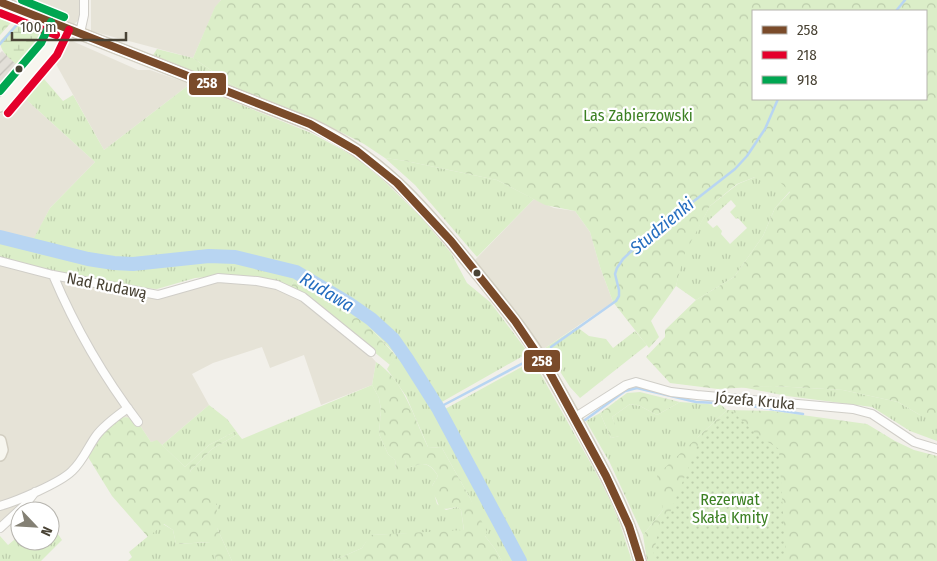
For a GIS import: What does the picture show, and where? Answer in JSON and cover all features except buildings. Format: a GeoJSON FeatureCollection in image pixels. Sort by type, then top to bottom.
{"type":"FeatureCollection","features":[{"type":"Feature","properties":{"kind":"main road"},"geometry":{"type":"LineString","coordinates":[[0,2],[310,124],[339,139],[372,161],[398,182],[418,203],[504,307],[535,349],[620,504],[640,561]]}},
{"type":"Feature","properties":{"kind":"main road"},"geometry":{"type":"LineString","coordinates":[[0,106],[49,49],[60,26]]}},
{"type":"Feature","properties":{"kind":"main road"},"geometry":{"type":"LineString","coordinates":[[0,441],[2,450],[0,455]]}},
{"type":"Feature","properties":{"kind":"street"},"geometry":{"type":"LineString","coordinates":[[80,33],[84,15],[84,0]]}},
{"type":"Feature","properties":{"kind":"street","name":"Nad Rudawą"},"geometry":{"type":"LineString","coordinates":[[0,261],[52,274],[158,295],[218,278],[257,281],[277,285],[303,297],[371,352]]}},
{"type":"Feature","properties":{"kind":"street"},"geometry":{"type":"LineString","coordinates":[[52,274],[91,354],[138,422]]}},
{"type":"Feature","properties":{"kind":"street","name":"Józefa Kruka"},"geometry":{"type":"LineString","coordinates":[[574,418],[618,390],[636,382],[671,392],[853,409],[872,414],[914,442],[937,449]]}},
{"type":"Feature","properties":{"kind":"street"},"geometry":{"type":"LineString","coordinates":[[0,506],[36,491],[72,472],[80,463],[96,435],[104,426],[128,408]]}},
{"type":"Feature","properties":{"kind":"street"},"geometry":{"type":"LineString","coordinates":[[0,528],[25,505],[36,491]]}},
{"type":"Feature","properties":{"kind":"shaded area"},"geometry":{"type":"Polygon","coordinates":[[[22,0],[81,0],[80,19],[74,24],[22,0]]]}},
{"type":"Feature","properties":{"kind":"shaded area"},"geometry":{"type":"Polygon","coordinates":[[[91,0],[221,0],[215,8],[193,58],[91,31],[91,0]]]}},
{"type":"Feature","properties":{"kind":"shaded area"},"geometry":{"type":"Polygon","coordinates":[[[70,40],[138,70],[150,70],[190,84],[104,150],[52,57],[70,40]]]}},
{"type":"Feature","properties":{"kind":"shaded area"},"geometry":{"type":"Polygon","coordinates":[[[2,51],[23,70],[0,96],[0,53],[2,51]]]}},
{"type":"Feature","properties":{"kind":"shaded area"},"geometry":{"type":"Polygon","coordinates":[[[19,93],[95,162],[50,208],[34,239],[0,231],[0,114],[19,93]]]}},
{"type":"Feature","properties":{"kind":"shaded area"},"geometry":{"type":"Polygon","coordinates":[[[534,199],[554,208],[575,211],[590,232],[613,302],[542,350],[473,262],[534,199]]]}},
{"type":"Feature","properties":{"kind":"shaded area"},"geometry":{"type":"Polygon","coordinates":[[[2,264],[131,294],[164,298],[216,281],[259,284],[299,295],[367,352],[376,362],[372,385],[321,405],[304,355],[270,368],[262,347],[213,363],[192,374],[209,405],[162,445],[157,441],[151,442],[135,418],[122,417],[106,429],[68,472],[24,501],[10,501],[10,516],[0,526],[0,266],[2,264]]]}},
{"type":"Feature","properties":{"kind":"green space","name":"Las Zabierzowski"},"geometry":{"type":"Polygon","coordinates":[[[221,0],[937,0],[937,415],[920,415],[898,402],[843,390],[774,386],[718,389],[670,383],[646,357],[665,337],[665,330],[696,300],[734,277],[763,236],[775,208],[790,192],[778,180],[767,185],[755,177],[737,184],[710,206],[684,255],[676,286],[651,321],[659,337],[649,348],[613,302],[590,232],[575,211],[545,205],[497,180],[385,158],[364,144],[313,118],[239,89],[193,58],[215,7],[221,0]]]}},
{"type":"Feature","properties":{"kind":"green space"},"geometry":{"type":"Polygon","coordinates":[[[0,11],[16,17],[0,35],[0,11]]]}},
{"type":"Feature","properties":{"kind":"green space"},"geometry":{"type":"Polygon","coordinates":[[[21,18],[45,28],[47,34],[41,51],[23,70],[5,54],[0,41],[21,18]]]}},
{"type":"Feature","properties":{"kind":"green space"},"geometry":{"type":"Polygon","coordinates":[[[157,49],[193,58],[239,89],[153,55],[157,49]]]}},
{"type":"Feature","properties":{"kind":"green space"},"geometry":{"type":"Polygon","coordinates":[[[38,72],[63,101],[73,95],[104,150],[190,84],[311,133],[359,160],[420,216],[451,253],[467,283],[490,302],[530,355],[610,500],[632,561],[502,561],[485,536],[470,498],[442,448],[428,447],[406,396],[387,369],[396,355],[363,320],[294,280],[291,287],[266,280],[220,276],[195,278],[157,289],[89,280],[0,258],[0,231],[34,238],[50,208],[95,162],[19,93],[38,72]],[[523,356],[440,403],[445,409],[527,364],[523,356]]]}},
{"type":"Feature","properties":{"kind":"green space"},"geometry":{"type":"Polygon","coordinates":[[[385,158],[497,180],[534,199],[477,257],[415,185],[385,158]]]}},
{"type":"Feature","properties":{"kind":"green space"},"geometry":{"type":"Polygon","coordinates":[[[755,177],[778,179],[790,191],[775,208],[763,236],[734,277],[696,300],[676,286],[683,255],[710,206],[738,184],[755,177]],[[731,200],[707,222],[713,228],[717,225],[722,231],[721,234],[730,244],[747,228],[730,212],[736,206],[731,200]]]}},
{"type":"Feature","properties":{"kind":"green space"},"geometry":{"type":"Polygon","coordinates":[[[294,280],[363,320],[396,356],[390,365],[306,296],[291,287],[294,280]]]}},
{"type":"Feature","properties":{"kind":"green space"},"geometry":{"type":"Polygon","coordinates":[[[577,327],[589,336],[606,339],[613,348],[635,331],[647,345],[580,398],[570,387],[545,348],[577,327]]]}},
{"type":"Feature","properties":{"kind":"green space"},"geometry":{"type":"Polygon","coordinates":[[[376,362],[386,370],[401,389],[428,447],[442,448],[487,532],[485,536],[502,561],[333,561],[362,548],[370,535],[464,530],[461,510],[457,507],[441,508],[431,492],[438,476],[433,469],[423,464],[396,470],[395,460],[388,454],[379,434],[381,410],[379,398],[372,385],[376,362]]]}},
{"type":"Feature","properties":{"kind":"green space"},"geometry":{"type":"Polygon","coordinates":[[[372,385],[379,398],[381,410],[379,434],[388,454],[395,460],[396,469],[423,464],[433,469],[438,476],[432,486],[437,504],[446,510],[457,507],[461,510],[464,531],[371,535],[362,548],[333,561],[232,561],[217,528],[217,506],[190,471],[212,449],[238,434],[242,439],[372,385]]]}},
{"type":"Feature","properties":{"kind":"green space"},"geometry":{"type":"Polygon","coordinates":[[[774,386],[843,390],[898,402],[920,415],[937,415],[937,441],[910,431],[872,407],[787,396],[741,387],[774,386]]]}},
{"type":"Feature","properties":{"kind":"green space"},"geometry":{"type":"Polygon","coordinates":[[[640,392],[680,402],[657,415],[640,406],[630,404],[612,417],[620,436],[611,438],[600,413],[627,393],[640,392]]]}},
{"type":"Feature","properties":{"kind":"green space"},"geometry":{"type":"Polygon","coordinates":[[[680,402],[721,405],[727,410],[698,437],[663,510],[643,535],[610,463],[586,421],[600,413],[611,438],[619,436],[612,417],[630,404],[640,406],[657,415],[680,402]]]}},
{"type":"Feature","properties":{"kind":"green space"},"geometry":{"type":"Polygon","coordinates":[[[209,405],[227,419],[236,431],[209,445],[185,467],[162,445],[209,405]]]}},
{"type":"Feature","properties":{"kind":"green space"},"geometry":{"type":"Polygon","coordinates":[[[727,410],[773,411],[867,424],[914,450],[937,456],[937,561],[647,561],[643,535],[663,510],[657,475],[727,410]]]}},
{"type":"Feature","properties":{"kind":"green space","name":"Rezerwat Skała Kmity"},"geometry":{"type":"Polygon","coordinates":[[[731,410],[757,435],[779,449],[786,561],[652,561],[660,523],[669,515],[701,437],[731,410]]]}},
{"type":"Feature","properties":{"kind":"green space"},"geometry":{"type":"Polygon","coordinates":[[[122,417],[135,418],[151,442],[157,440],[185,467],[209,445],[236,431],[238,434],[212,449],[190,471],[207,486],[217,506],[217,528],[232,561],[217,561],[210,542],[176,544],[173,530],[164,524],[148,537],[112,496],[88,457],[106,429],[122,417]]]}},
{"type":"Feature","properties":{"kind":"green space"},"geometry":{"type":"Polygon","coordinates":[[[163,524],[173,530],[176,544],[211,542],[217,561],[128,561],[132,557],[129,552],[163,524]]]}},
{"type":"Feature","properties":{"kind":"green space"},"geometry":{"type":"Polygon","coordinates":[[[0,536],[8,545],[10,543],[10,551],[51,551],[41,561],[0,561],[0,536]]]}},
{"type":"Feature","properties":{"kind":"waterway","name":"Studzienki"},"geometry":{"type":"LineString","coordinates":[[897,10],[905,0]]}},
{"type":"Feature","properties":{"kind":"waterway"},"geometry":{"type":"LineString","coordinates":[[0,44],[22,19]]}},
{"type":"Feature","properties":{"kind":"waterway","name":"Studzienki"},"geometry":{"type":"LineString","coordinates":[[551,347],[616,301],[619,296],[619,290],[615,274],[623,259],[658,226],[685,208],[735,169],[747,156],[765,129],[778,100]]}},
{"type":"Feature","properties":{"kind":"waterway","name":"Rudawa"},"geometry":{"type":"LineString","coordinates":[[0,237],[88,259],[114,263],[133,264],[209,256],[235,257],[296,272],[348,303],[371,319],[393,339],[407,359],[438,408],[520,561]]}},
{"type":"Feature","properties":{"kind":"waterway","name":"Studzienki"},"geometry":{"type":"LineString","coordinates":[[438,408],[527,361]]}},
{"type":"Feature","properties":{"kind":"waterway"},"geometry":{"type":"LineString","coordinates":[[585,420],[625,391],[637,388],[696,402],[740,404]]}},
{"type":"Feature","properties":{"kind":"waterway"},"geometry":{"type":"LineString","coordinates":[[744,405],[803,414]]}},
{"type":"Feature","properties":{"kind":"transit line","name":"918"},"geometry":{"type":"LineString","coordinates":[[22,0],[64,17]]}},
{"type":"Feature","properties":{"kind":"transit line","name":"258"},"geometry":{"type":"LineString","coordinates":[[0,2],[310,124],[357,151],[397,183],[451,241],[515,321],[550,373],[606,476],[629,526],[640,561]]}},
{"type":"Feature","properties":{"kind":"transit line","name":"218"},"geometry":{"type":"LineString","coordinates":[[0,13],[56,35]]}},
{"type":"Feature","properties":{"kind":"transit line","name":"918"},"geometry":{"type":"LineString","coordinates":[[0,91],[41,43],[51,22]]}},
{"type":"Feature","properties":{"kind":"transit line","name":"218"},"geometry":{"type":"LineString","coordinates":[[8,113],[57,55],[69,30]]}}]}
